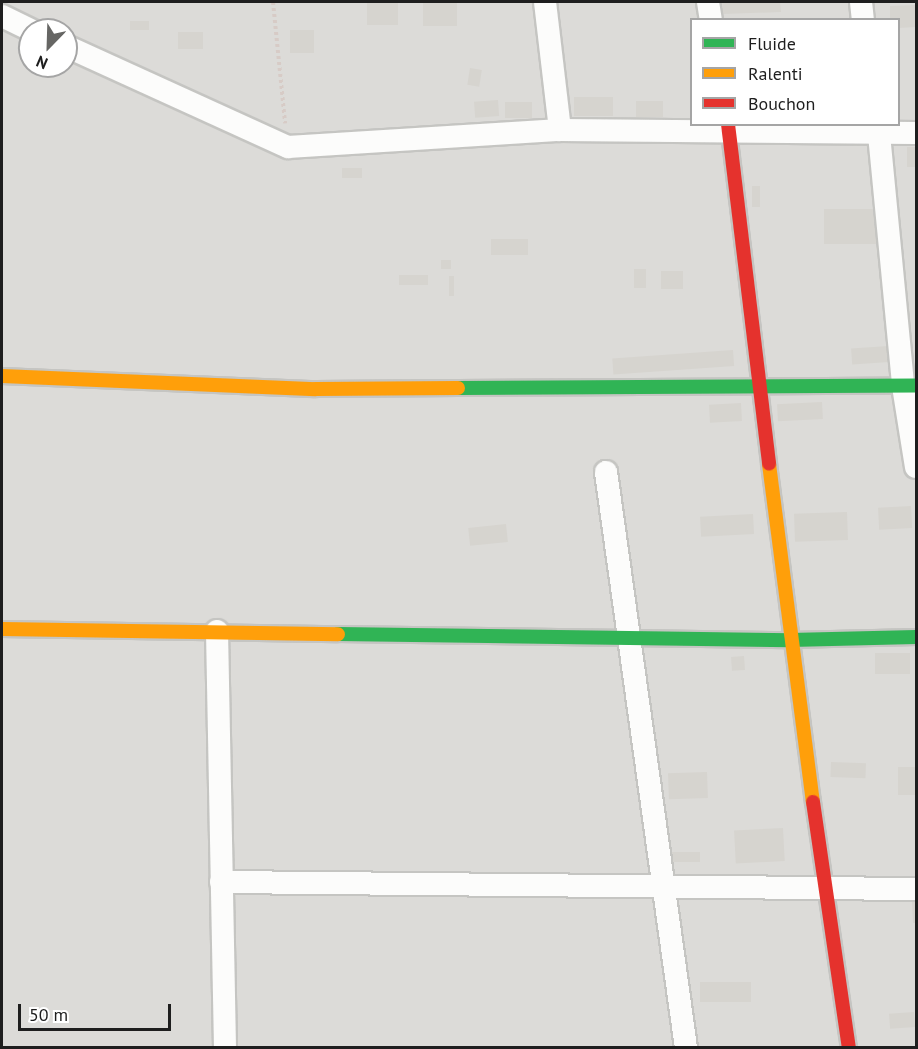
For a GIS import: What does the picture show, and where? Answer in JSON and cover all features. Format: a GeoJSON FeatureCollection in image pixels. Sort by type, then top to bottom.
{"type":"FeatureCollection","features":[{"type":"Feature","properties":{"kind":"street"},"geometry":{"type":"LineString","coordinates":[[546,2],[560,129]]}},
{"type":"Feature","properties":{"kind":"street"},"geometry":{"type":"LineString","coordinates":[[708,2],[711,18]]}},
{"type":"Feature","properties":{"kind":"street"},"geometry":{"type":"LineString","coordinates":[[861,2],[863,18]]}},
{"type":"Feature","properties":{"kind":"street"},"geometry":{"type":"LineString","coordinates":[[2,16],[18,23]]}},
{"type":"Feature","properties":{"kind":"street"},"geometry":{"type":"LineString","coordinates":[[78,51],[288,147],[560,129],[879,129],[916,133]]}},
{"type":"Feature","properties":{"kind":"street"},"geometry":{"type":"LineString","coordinates":[[728,129],[790,640],[849,1047]]}},
{"type":"Feature","properties":{"kind":"street"},"geometry":{"type":"LineString","coordinates":[[879,129],[910,386],[916,467]]}},
{"type":"Feature","properties":{"kind":"street"},"geometry":{"type":"LineString","coordinates":[[2,376],[316,389],[758,383],[910,386]]}},
{"type":"Feature","properties":{"kind":"street"},"geometry":{"type":"LineString","coordinates":[[606,472],[686,1047]]}},
{"type":"Feature","properties":{"kind":"street"},"geometry":{"type":"LineString","coordinates":[[2,629],[627,634],[790,640],[916,637]]}},
{"type":"Feature","properties":{"kind":"street"},"geometry":{"type":"LineString","coordinates":[[217,631],[225,1047]]}},
{"type":"Feature","properties":{"kind":"street"},"geometry":{"type":"LineString","coordinates":[[221,882],[916,889]]}},
{"type":"Feature","properties":{"kind":"path"},"geometry":{"type":"LineString","coordinates":[[273,2],[288,147]]}},
{"type":"Feature","properties":{"kind":"shaded area"},"geometry":{"type":"Polygon","coordinates":[[[2,2],[916,2],[916,1047],[2,1047],[2,2]]]}},
{"type":"Feature","properties":{"kind":"building"},"geometry":{"type":"Polygon","coordinates":[[[367,2],[398,2],[398,25],[367,25],[367,2]]]}},
{"type":"Feature","properties":{"kind":"building"},"geometry":{"type":"Polygon","coordinates":[[[423,2],[457,2],[457,26],[423,26],[423,2]]]}},
{"type":"Feature","properties":{"kind":"building"},"geometry":{"type":"Polygon","coordinates":[[[722,2],[780,2],[781,12],[723,14],[722,2]]]}},
{"type":"Feature","properties":{"kind":"building"},"geometry":{"type":"Polygon","coordinates":[[[916,5],[916,27],[900,28],[900,18],[890,18],[890,6],[916,5]]]}},
{"type":"Feature","properties":{"kind":"building"},"geometry":{"type":"Polygon","coordinates":[[[130,21],[149,21],[149,30],[130,30],[130,21]]]}},
{"type":"Feature","properties":{"kind":"building"},"geometry":{"type":"Polygon","coordinates":[[[290,30],[314,30],[314,53],[290,53],[290,30]]]}},
{"type":"Feature","properties":{"kind":"building"},"geometry":{"type":"Polygon","coordinates":[[[178,32],[203,32],[203,49],[178,49],[178,32]]]}},
{"type":"Feature","properties":{"kind":"building"},"geometry":{"type":"Polygon","coordinates":[[[470,68],[482,70],[479,87],[467,85],[470,68]]]}},
{"type":"Feature","properties":{"kind":"building"},"geometry":{"type":"Polygon","coordinates":[[[574,97],[613,97],[613,116],[574,116],[574,97]]]}},
{"type":"Feature","properties":{"kind":"building"},"geometry":{"type":"Polygon","coordinates":[[[498,100],[499,116],[475,118],[474,102],[498,100]]]}},
{"type":"Feature","properties":{"kind":"building"},"geometry":{"type":"Polygon","coordinates":[[[636,101],[663,101],[663,117],[636,117],[636,101]]]}},
{"type":"Feature","properties":{"kind":"building"},"geometry":{"type":"Polygon","coordinates":[[[505,102],[532,102],[532,118],[505,118],[505,102]]]}},
{"type":"Feature","properties":{"kind":"building"},"geometry":{"type":"Polygon","coordinates":[[[907,147],[916,147],[916,167],[907,167],[907,147]]]}},
{"type":"Feature","properties":{"kind":"building"},"geometry":{"type":"Polygon","coordinates":[[[342,168],[362,168],[362,178],[342,178],[342,168]]]}},
{"type":"Feature","properties":{"kind":"building"},"geometry":{"type":"Polygon","coordinates":[[[752,186],[760,186],[760,207],[752,207],[752,186]]]}},
{"type":"Feature","properties":{"kind":"building"},"geometry":{"type":"Polygon","coordinates":[[[824,209],[876,209],[876,244],[824,244],[824,209]]]}},
{"type":"Feature","properties":{"kind":"building"},"geometry":{"type":"Polygon","coordinates":[[[491,239],[528,239],[528,255],[491,255],[491,239]]]}},
{"type":"Feature","properties":{"kind":"building"},"geometry":{"type":"Polygon","coordinates":[[[441,260],[451,260],[451,269],[441,269],[441,260]]]}},
{"type":"Feature","properties":{"kind":"building"},"geometry":{"type":"Polygon","coordinates":[[[634,269],[646,269],[646,288],[634,288],[634,269]]]}},
{"type":"Feature","properties":{"kind":"building"},"geometry":{"type":"Polygon","coordinates":[[[661,271],[683,271],[683,289],[661,289],[661,271]]]}},
{"type":"Feature","properties":{"kind":"building"},"geometry":{"type":"Polygon","coordinates":[[[399,275],[428,275],[428,285],[399,285],[399,275]]]}},
{"type":"Feature","properties":{"kind":"building"},"geometry":{"type":"Polygon","coordinates":[[[449,276],[454,276],[454,296],[449,296],[449,276]]]}},
{"type":"Feature","properties":{"kind":"building"},"geometry":{"type":"Polygon","coordinates":[[[888,346],[889,362],[852,365],[851,349],[888,346]]]}},
{"type":"Feature","properties":{"kind":"building"},"geometry":{"type":"Polygon","coordinates":[[[733,350],[734,366],[613,374],[612,358],[733,350]]]}},
{"type":"Feature","properties":{"kind":"building"},"geometry":{"type":"Polygon","coordinates":[[[822,402],[823,419],[778,421],[777,404],[822,402]]]}},
{"type":"Feature","properties":{"kind":"building"},"geometry":{"type":"Polygon","coordinates":[[[741,403],[742,421],[710,423],[709,405],[741,403]]]}},
{"type":"Feature","properties":{"kind":"building"},"geometry":{"type":"Polygon","coordinates":[[[911,506],[912,528],[879,530],[878,508],[911,506]]]}},
{"type":"Feature","properties":{"kind":"building"},"geometry":{"type":"Polygon","coordinates":[[[847,512],[848,540],[795,542],[794,514],[847,512]]]}},
{"type":"Feature","properties":{"kind":"building"},"geometry":{"type":"Polygon","coordinates":[[[753,514],[754,534],[701,537],[700,517],[753,514]]]}},
{"type":"Feature","properties":{"kind":"building"},"geometry":{"type":"Polygon","coordinates":[[[506,524],[508,542],[470,546],[468,528],[506,524]]]}},
{"type":"Feature","properties":{"kind":"building"},"geometry":{"type":"Polygon","coordinates":[[[875,653],[910,653],[910,674],[875,674],[875,653]]]}},
{"type":"Feature","properties":{"kind":"building"},"geometry":{"type":"Polygon","coordinates":[[[744,656],[745,670],[732,671],[731,657],[744,656]]]}},
{"type":"Feature","properties":{"kind":"building"},"geometry":{"type":"Polygon","coordinates":[[[831,762],[866,763],[865,778],[830,777],[831,762]]]}},
{"type":"Feature","properties":{"kind":"building"},"geometry":{"type":"Polygon","coordinates":[[[898,767],[916,767],[916,795],[898,795],[898,767]]]}},
{"type":"Feature","properties":{"kind":"building"},"geometry":{"type":"Polygon","coordinates":[[[707,772],[708,798],[669,799],[668,773],[707,772]]]}},
{"type":"Feature","properties":{"kind":"building"},"geometry":{"type":"Polygon","coordinates":[[[783,828],[785,861],[736,864],[734,831],[783,828]]]}},
{"type":"Feature","properties":{"kind":"building"},"geometry":{"type":"Polygon","coordinates":[[[669,852],[700,852],[700,862],[669,862],[669,852]]]}},
{"type":"Feature","properties":{"kind":"building"},"geometry":{"type":"Polygon","coordinates":[[[912,902],[916,902],[916,923],[913,923],[912,902]]]}},
{"type":"Feature","properties":{"kind":"building"},"geometry":{"type":"Polygon","coordinates":[[[700,982],[751,982],[751,1002],[700,1002],[700,982]]]}},
{"type":"Feature","properties":{"kind":"building"},"geometry":{"type":"Polygon","coordinates":[[[914,1012],[915,1027],[890,1029],[889,1014],[914,1012]]]}},
{"type":"Feature","properties":{"kind":"traffic: fast"},"geometry":{"type":"LineString","coordinates":[[458,388],[916,386]]}},
{"type":"Feature","properties":{"kind":"traffic: fast"},"geometry":{"type":"LineString","coordinates":[[338,634],[790,640],[916,637]]}},
{"type":"Feature","properties":{"kind":"traffic: slow"},"geometry":{"type":"LineString","coordinates":[[2,376],[316,389],[458,388]]}},
{"type":"Feature","properties":{"kind":"traffic: slow"},"geometry":{"type":"LineString","coordinates":[[769,464],[813,802]]}},
{"type":"Feature","properties":{"kind":"traffic: slow"},"geometry":{"type":"LineString","coordinates":[[2,629],[338,634]]}},
{"type":"Feature","properties":{"kind":"traffic: jam"},"geometry":{"type":"LineString","coordinates":[[728,126],[769,464]]}},
{"type":"Feature","properties":{"kind":"traffic: jam"},"geometry":{"type":"LineString","coordinates":[[813,802],[849,1048]]}}]}
